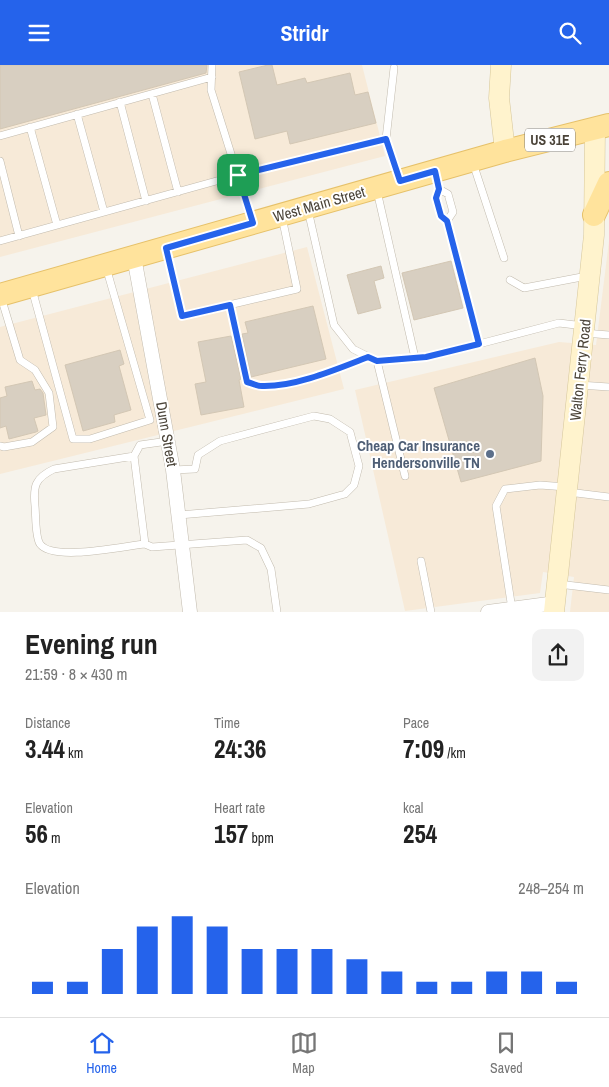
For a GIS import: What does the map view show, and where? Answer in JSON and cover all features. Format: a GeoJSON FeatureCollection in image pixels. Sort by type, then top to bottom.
{"type":"FeatureCollection","features":[{"type":"Feature","properties":{"kind":"main road","name":"West Main Street"},"geometry":{"type":"LineString","coordinates":[[0,295],[400,181],[437,180],[472,161],[602,127]]}},
{"type":"Feature","properties":{"kind":"main road"},"geometry":{"type":"LineString","coordinates":[[594,215],[609,183]]}},
{"type":"Feature","properties":{"kind":"street"},"geometry":{"type":"LineString","coordinates":[[501,65],[499,98],[505,151]]}},
{"type":"Feature","properties":{"kind":"street","name":"Walton Ferry Road"},"geometry":{"type":"LineString","coordinates":[[556,599],[590,276],[602,127]]}},
{"type":"Feature","properties":{"kind":"street","name":"Dunn Street"},"geometry":{"type":"LineString","coordinates":[[134,257],[173,470],[190,612]]}},
{"type":"Feature","properties":{"kind":"street"},"geometry":{"type":"LineString","coordinates":[[488,612],[512,609],[556,599]]}},
{"type":"Feature","properties":{"kind":"lane"},"geometry":{"type":"LineString","coordinates":[[212,65],[212,90],[253,223]]}},
{"type":"Feature","properties":{"kind":"lane"},"geometry":{"type":"LineString","coordinates":[[394,68],[386,139],[400,181]]}},
{"type":"Feature","properties":{"kind":"lane"},"geometry":{"type":"LineString","coordinates":[[0,136],[212,77]]}},
{"type":"Feature","properties":{"kind":"lane"},"geometry":{"type":"LineString","coordinates":[[152,94],[178,192]]}},
{"type":"Feature","properties":{"kind":"lane"},"geometry":{"type":"LineString","coordinates":[[120,102],[146,201]]}},
{"type":"Feature","properties":{"kind":"lane"},"geometry":{"type":"LineString","coordinates":[[77,114],[104,212]]}},
{"type":"Feature","properties":{"kind":"lane"},"geometry":{"type":"LineString","coordinates":[[30,127],[57,225]]}},
{"type":"Feature","properties":{"kind":"lane"},"geometry":{"type":"LineString","coordinates":[[0,241],[238,175],[386,139]]}},
{"type":"Feature","properties":{"kind":"lane"},"geometry":{"type":"LineString","coordinates":[[0,161],[19,236]]}},
{"type":"Feature","properties":{"kind":"lane"},"geometry":{"type":"LineString","coordinates":[[472,161],[504,258]]}},
{"type":"Feature","properties":{"kind":"lane"},"geometry":{"type":"LineString","coordinates":[[437,180],[448,194],[452,212],[447,221]]}},
{"type":"Feature","properties":{"kind":"lane"},"geometry":{"type":"LineString","coordinates":[[437,180],[436,198],[441,216],[447,221],[479,344]]}},
{"type":"Feature","properties":{"kind":"lane"},"geometry":{"type":"LineString","coordinates":[[376,188],[415,357]]}},
{"type":"Feature","properties":{"kind":"lane"},"geometry":{"type":"LineString","coordinates":[[307,207],[334,325],[353,349],[377,361],[426,357],[558,323],[609,335]]}},
{"type":"Feature","properties":{"kind":"lane"},"geometry":{"type":"LineString","coordinates":[[166,248],[182,316],[297,289],[282,215]]}},
{"type":"Feature","properties":{"kind":"lane"},"geometry":{"type":"LineString","coordinates":[[31,286],[73,439],[90,439],[150,420],[105,265]]}},
{"type":"Feature","properties":{"kind":"lane"},"geometry":{"type":"LineString","coordinates":[[510,280],[524,288],[590,276]]}},
{"type":"Feature","properties":{"kind":"lane"},"geometry":{"type":"LineString","coordinates":[[0,295],[20,360],[36,369],[48,393],[54,427],[32,442],[0,446]]}},
{"type":"Feature","properties":{"kind":"lane"},"geometry":{"type":"LineString","coordinates":[[230,305],[247,382],[261,386],[286,383],[330,372],[368,357]]}},
{"type":"Feature","properties":{"kind":"lane"},"geometry":{"type":"LineString","coordinates":[[377,361],[405,476]]}},
{"type":"Feature","properties":{"kind":"lane"},"geometry":{"type":"LineString","coordinates":[[578,385],[609,387]]}},
{"type":"Feature","properties":{"kind":"lane"},"geometry":{"type":"LineString","coordinates":[[173,470],[195,469],[198,455],[220,441],[314,416],[330,419],[350,432],[359,466],[354,485],[344,494],[327,499],[309,503],[179,515]]}},
{"type":"Feature","properties":{"kind":"lane"},"geometry":{"type":"LineString","coordinates":[[145,544],[134,455],[140,445],[168,441]]}},
{"type":"Feature","properties":{"kind":"lane"},"geometry":{"type":"LineString","coordinates":[[134,455],[54,469],[44,474],[35,485],[34,496],[38,542],[44,548],[60,553],[145,544],[152,547],[182,546],[247,539],[262,548],[271,569],[277,612]]}},
{"type":"Feature","properties":{"kind":"lane"},"geometry":{"type":"LineString","coordinates":[[512,609],[496,506],[505,489],[540,485],[609,497]]}},
{"type":"Feature","properties":{"kind":"lane"},"geometry":{"type":"LineString","coordinates":[[421,561],[431,612]]}},
{"type":"Feature","properties":{"kind":"lane"},"geometry":{"type":"LineString","coordinates":[[556,599],[609,590]]}},
{"type":"Feature","properties":{"kind":"shaded area"},"geometry":{"type":"Polygon","coordinates":[[[0,65],[362,65],[385,156],[0,257],[0,65]]]}},
{"type":"Feature","properties":{"kind":"shaded area"},"geometry":{"type":"Polygon","coordinates":[[[609,241],[609,612],[570,612],[574,577],[543,572],[540,593],[405,611],[355,390],[559,342],[596,345],[609,241]]]}},
{"type":"Feature","properties":{"kind":"shaded area"},"geometry":{"type":"Polygon","coordinates":[[[307,247],[344,389],[0,474],[0,327],[307,247]]]}},
{"type":"Feature","properties":{"kind":"building"},"geometry":{"type":"Polygon","coordinates":[[[0,65],[207,65],[206,73],[0,129],[0,65]]]}},
{"type":"Feature","properties":{"kind":"building"},"geometry":{"type":"Polygon","coordinates":[[[272,65],[277,85],[305,78],[307,83],[350,73],[355,95],[368,92],[376,123],[290,144],[287,131],[255,139],[239,72],[272,65]]]}},
{"type":"Feature","properties":{"kind":"building"},"geometry":{"type":"Polygon","coordinates":[[[451,261],[463,308],[414,320],[402,273],[451,261]]]}},
{"type":"Feature","properties":{"kind":"building"},"geometry":{"type":"Polygon","coordinates":[[[381,266],[384,278],[374,281],[381,308],[358,314],[347,275],[381,266]]]}},
{"type":"Feature","properties":{"kind":"building"},"geometry":{"type":"Polygon","coordinates":[[[313,306],[326,359],[251,377],[242,334],[248,333],[245,322],[313,306]]]}},
{"type":"Feature","properties":{"kind":"building"},"geometry":{"type":"Polygon","coordinates":[[[231,336],[241,379],[239,380],[244,407],[201,415],[195,384],[206,382],[198,342],[231,336]]]}},
{"type":"Feature","properties":{"kind":"building"},"geometry":{"type":"Polygon","coordinates":[[[120,350],[124,364],[119,366],[131,410],[114,415],[115,422],[83,431],[65,365],[120,350]]]}},
{"type":"Feature","properties":{"kind":"building"},"geometry":{"type":"Polygon","coordinates":[[[535,358],[543,396],[541,461],[461,482],[434,388],[535,358]]]}},
{"type":"Feature","properties":{"kind":"building"},"geometry":{"type":"Polygon","coordinates":[[[32,381],[35,390],[40,389],[43,393],[46,415],[34,418],[38,431],[9,439],[6,426],[0,428],[0,398],[7,396],[5,387],[32,381]]]}},
{"type":"Feature","properties":{"kind":"place","name":"Cheap Car Insurance Hendersonville TN"},"geometry":{"type":"Point","coordinates":[490,454]}},
{"type":"Feature","properties":{"kind":"route"},"geometry":{"type":"LineString","coordinates":[[386,139],[400,181],[435,171],[439,189],[436,198],[441,216],[447,221],[479,344],[426,357],[377,361],[368,357],[330,372],[286,383],[261,386],[247,382],[230,305],[182,316],[166,248],[253,223],[238,175],[386,139]]}}]}
